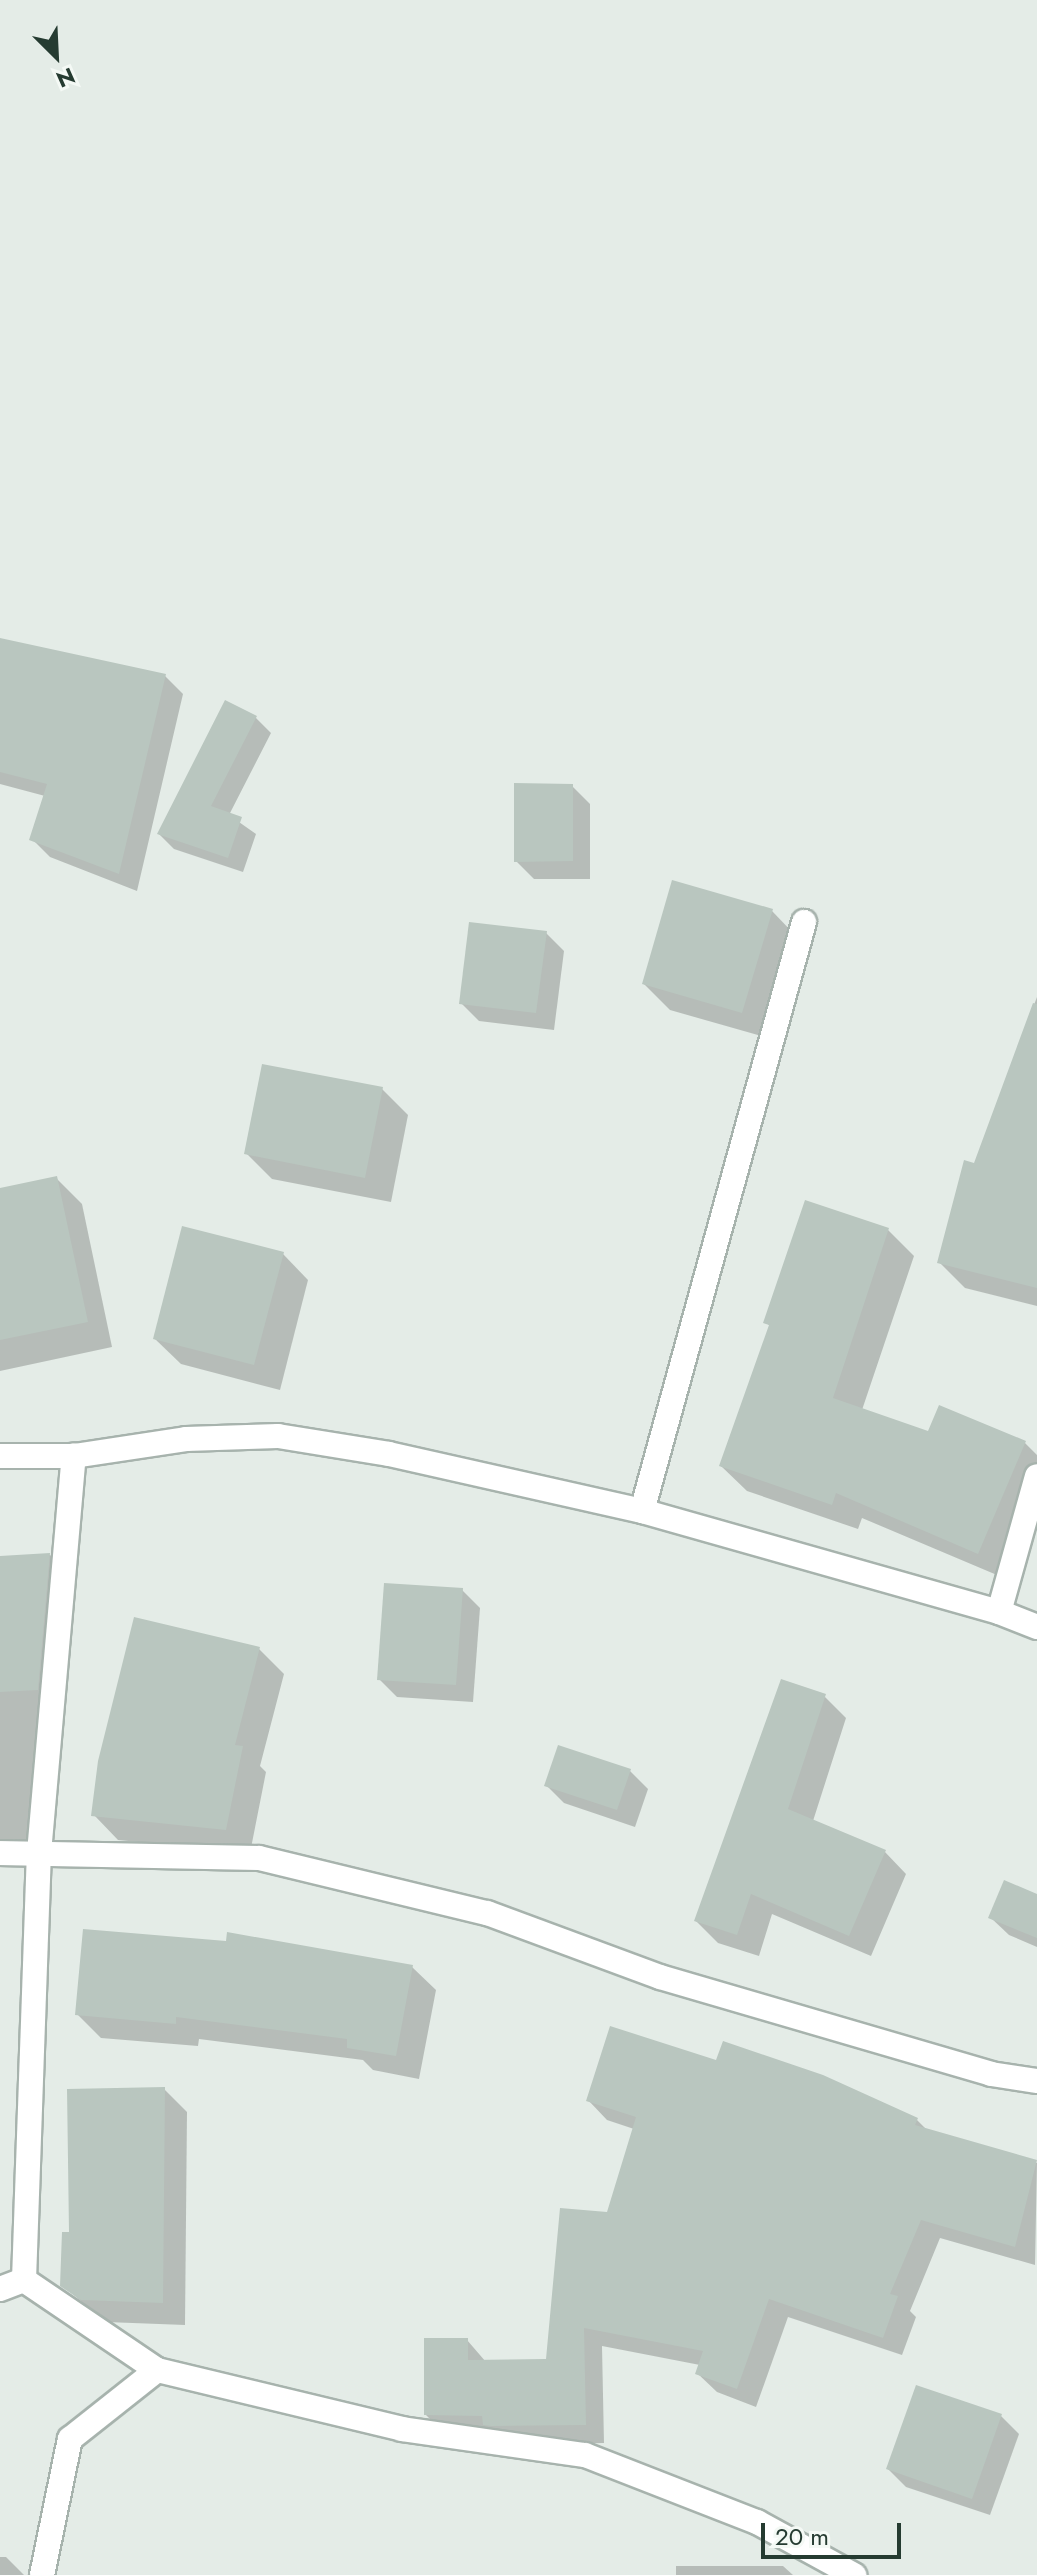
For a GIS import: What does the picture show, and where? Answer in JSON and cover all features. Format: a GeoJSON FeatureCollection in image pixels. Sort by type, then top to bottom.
{"type":"FeatureCollection","features":[{"type":"Feature","properties":{"kind":"street"},"geometry":{"type":"LineString","coordinates":[[642,1511],[804,922]]}},
{"type":"Feature","properties":{"kind":"street"},"geometry":{"type":"LineString","coordinates":[[0,1456],[74,1456],[186,1439],[278,1436],[389,1454],[642,1511],[999,1612],[1037,1627]]}},
{"type":"Feature","properties":{"kind":"street"},"geometry":{"type":"LineString","coordinates":[[24,2280],[39,1853],[74,1456]]}},
{"type":"Feature","properties":{"kind":"street"},"geometry":{"type":"LineString","coordinates":[[999,1612],[1037,1476]]}},
{"type":"Feature","properties":{"kind":"street"},"geometry":{"type":"LineString","coordinates":[[0,1853],[259,1858],[487,1913],[660,1977],[991,2074],[1037,2081]]}},
{"type":"Feature","properties":{"kind":"street"},"geometry":{"type":"LineString","coordinates":[[0,2289],[24,2280]]}},
{"type":"Feature","properties":{"kind":"street"},"geometry":{"type":"LineString","coordinates":[[24,2280],[157,2370],[402,2429],[585,2455],[757,2522],[853,2575]]}},
{"type":"Feature","properties":{"kind":"street"},"geometry":{"type":"LineString","coordinates":[[42,2575],[70,2439],[157,2370]]}},
{"type":"Feature","properties":{"kind":"building"},"geometry":{"type":"Polygon","coordinates":[[[0,638],[166,674],[119,874],[29,840],[47,784],[0,772],[0,638]]]}},
{"type":"Feature","properties":{"kind":"building"},"geometry":{"type":"Polygon","coordinates":[[[225,700],[257,716],[211,806],[242,817],[228,858],[157,834],[225,700]]]}},
{"type":"Feature","properties":{"kind":"building"},"geometry":{"type":"Polygon","coordinates":[[[514,783],[573,784],[573,861],[514,862],[514,783]]]}},
{"type":"Feature","properties":{"kind":"building"},"geometry":{"type":"Polygon","coordinates":[[[672,880],[773,909],[742,1013],[642,984],[672,880]]]}},
{"type":"Feature","properties":{"kind":"building"},"geometry":{"type":"Polygon","coordinates":[[[469,922],[547,931],[536,1013],[459,1004],[469,922]]]}},
{"type":"Feature","properties":{"kind":"building"},"geometry":{"type":"Polygon","coordinates":[[[1033,1003],[1037,1004],[1037,1288],[937,1263],[964,1160],[974,1163],[1033,1003]]]}},
{"type":"Feature","properties":{"kind":"building"},"geometry":{"type":"Polygon","coordinates":[[[262,1064],[383,1087],[365,1178],[244,1154],[262,1064]]]}},
{"type":"Feature","properties":{"kind":"building"},"geometry":{"type":"Polygon","coordinates":[[[57,1176],[88,1322],[0,1340],[0,1188],[57,1176]]]}},
{"type":"Feature","properties":{"kind":"building"},"geometry":{"type":"Polygon","coordinates":[[[805,1200],[889,1228],[833,1398],[928,1431],[939,1405],[1026,1441],[978,1554],[836,1493],[832,1505],[719,1466],[769,1325],[763,1323],[805,1200]]]}},
{"type":"Feature","properties":{"kind":"building"},"geometry":{"type":"Polygon","coordinates":[[[182,1226],[284,1252],[254,1365],[153,1339],[182,1226]]]}},
{"type":"Feature","properties":{"kind":"building"},"geometry":{"type":"Polygon","coordinates":[[[50,1553],[38,1690],[0,1692],[0,1556],[50,1553]]]}},
{"type":"Feature","properties":{"kind":"building"},"geometry":{"type":"Polygon","coordinates":[[[384,1583],[463,1588],[456,1685],[377,1680],[384,1583]]]}},
{"type":"Feature","properties":{"kind":"building"},"geometry":{"type":"Polygon","coordinates":[[[134,1617],[260,1647],[235,1745],[243,1746],[226,1830],[91,1816],[98,1761],[134,1617]]]}},
{"type":"Feature","properties":{"kind":"building"},"geometry":{"type":"Polygon","coordinates":[[[781,1679],[826,1694],[788,1809],[886,1850],[849,1936],[751,1894],[737,1935],[694,1921],[781,1679]]]}},
{"type":"Feature","properties":{"kind":"building"},"geometry":{"type":"Polygon","coordinates":[[[558,1745],[631,1769],[617,1810],[544,1786],[558,1745]]]}},
{"type":"Feature","properties":{"kind":"building"},"geometry":{"type":"Polygon","coordinates":[[[1004,1880],[1037,1894],[1037,1938],[988,1918],[1004,1880]]]}},
{"type":"Feature","properties":{"kind":"building"},"geometry":{"type":"Polygon","coordinates":[[[83,1929],[226,1941],[227,1932],[413,1965],[396,2056],[347,2048],[347,2039],[176,2017],[176,2024],[75,2015],[83,1929]]]}},
{"type":"Feature","properties":{"kind":"building"},"geometry":{"type":"Polygon","coordinates":[[[610,2026],[716,2060],[723,2041],[823,2075],[918,2118],[915,2125],[1037,2160],[1015,2247],[921,2220],[890,2294],[898,2296],[883,2338],[769,2299],[737,2389],[695,2374],[703,2351],[584,2328],[586,2425],[491,2426],[483,2425],[482,2416],[424,2415],[424,2338],[468,2338],[468,2360],[546,2359],[560,2208],[607,2212],[636,2117],[586,2101],[610,2026]]]}},
{"type":"Feature","properties":{"kind":"building"},"geometry":{"type":"Polygon","coordinates":[[[165,2087],[163,2303],[81,2300],[60,2286],[62,2232],[69,2232],[67,2089],[165,2087]]]}},
{"type":"Feature","properties":{"kind":"building"},"geometry":{"type":"Polygon","coordinates":[[[916,2385],[1002,2414],[972,2499],[886,2469],[916,2385]]]}}]}
